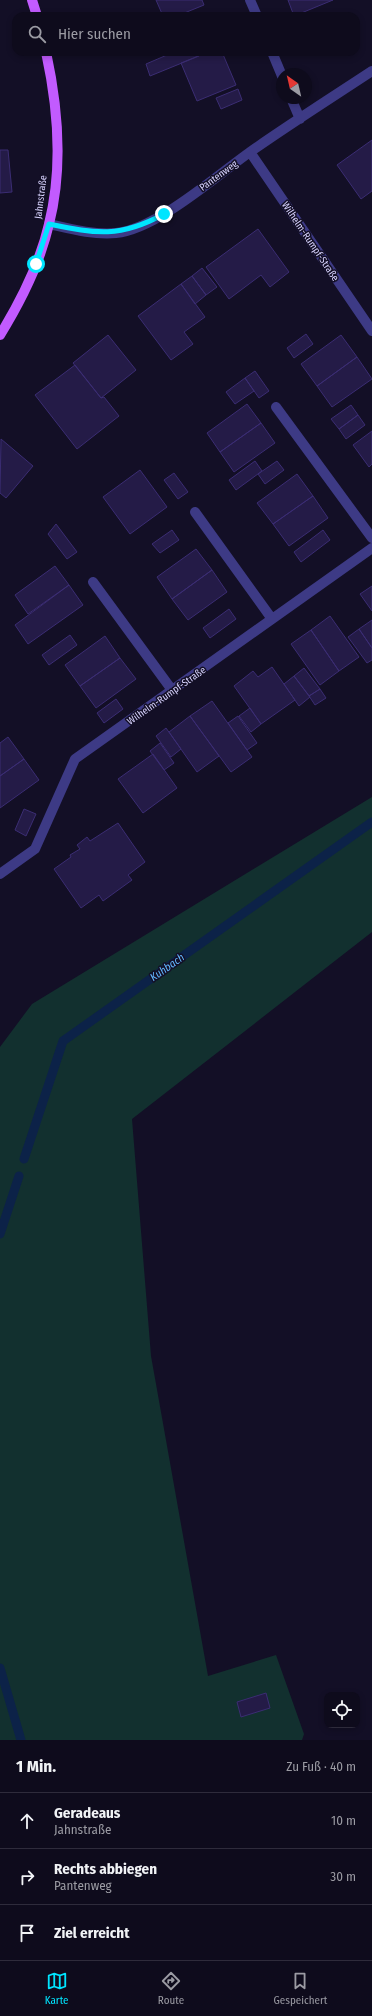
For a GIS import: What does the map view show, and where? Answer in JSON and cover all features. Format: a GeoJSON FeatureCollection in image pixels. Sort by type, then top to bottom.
{"type":"FeatureCollection","features":[{"type":"Feature","properties":{"kind":"main road"},"geometry":{"type":"LineString","coordinates":[[32,0],[36,12]]}},
{"type":"Feature","properties":{"kind":"main road","name":"Jahnstraße"},"geometry":{"type":"LineString","coordinates":[[0,335],[18,307],[36,264],[49,224],[54,192],[58,133],[53,82],[47,56]]}},
{"type":"Feature","properties":{"kind":"street"},"geometry":{"type":"LineString","coordinates":[[250,0],[255,12]]}},
{"type":"Feature","properties":{"kind":"street"},"geometry":{"type":"LineString","coordinates":[[274,56],[279,68]]}},
{"type":"Feature","properties":{"kind":"street","name":"Pantenweg"},"geometry":{"type":"LineString","coordinates":[[49,224],[88,232],[116,233],[144,225],[164,214],[250,152],[372,71]]}},
{"type":"Feature","properties":{"kind":"street"},"geometry":{"type":"LineString","coordinates":[[294,104],[300,118]]}},
{"type":"Feature","properties":{"kind":"street","name":"Wilhelm-Rumpf-Straße"},"geometry":{"type":"LineString","coordinates":[[250,152],[372,331]]}},
{"type":"Feature","properties":{"kind":"street"},"geometry":{"type":"LineString","coordinates":[[276,407],[372,538]]}},
{"type":"Feature","properties":{"kind":"street"},"geometry":{"type":"LineString","coordinates":[[195,512],[272,619]]}},
{"type":"Feature","properties":{"kind":"street","name":"Wilhelm-Rumpf-Straße"},"geometry":{"type":"LineString","coordinates":[[0,874],[34,850],[75,759],[372,548]]}},
{"type":"Feature","properties":{"kind":"street"},"geometry":{"type":"LineString","coordinates":[[93,582],[172,690]]}},
{"type":"Feature","properties":{"kind":"green space"},"geometry":{"type":"Polygon","coordinates":[[[372,797],[372,932],[132,1119],[151,1356],[208,1676],[276,1655],[304,1734],[302,1740],[0,1740],[0,1047],[32,1004],[372,797]]]}},
{"type":"Feature","properties":{"kind":"building"},"geometry":{"type":"Polygon","coordinates":[[[156,0],[202,0],[204,5],[187,12],[161,12],[156,0]]]}},
{"type":"Feature","properties":{"kind":"building"},"geometry":{"type":"Polygon","coordinates":[[[288,0],[333,0],[304,12],[292,12],[288,0]]]}},
{"type":"Feature","properties":{"kind":"building"},"geometry":{"type":"Polygon","coordinates":[[[165,56],[199,56],[150,76],[146,64],[165,56]]]}},
{"type":"Feature","properties":{"kind":"building"},"geometry":{"type":"Polygon","coordinates":[[[198,56],[224,56],[236,85],[197,101],[181,63],[198,56]]]}},
{"type":"Feature","properties":{"kind":"building"},"geometry":{"type":"Polygon","coordinates":[[[238,89],[242,100],[221,109],[216,98],[238,89]]]}},
{"type":"Feature","properties":{"kind":"building"},"geometry":{"type":"Polygon","coordinates":[[[372,140],[372,191],[361,199],[337,165],[372,140]]]}},
{"type":"Feature","properties":{"kind":"building"},"geometry":{"type":"Polygon","coordinates":[[[0,150],[8,150],[12,192],[0,193],[0,150]]]}},
{"type":"Feature","properties":{"kind":"building"},"geometry":{"type":"Polygon","coordinates":[[[258,229],[289,272],[270,287],[261,275],[229,299],[206,267],[258,229]]]}},
{"type":"Feature","properties":{"kind":"building"},"geometry":{"type":"Polygon","coordinates":[[[202,268],[217,287],[206,295],[192,276],[202,268]]]}},
{"type":"Feature","properties":{"kind":"building"},"geometry":{"type":"Polygon","coordinates":[[[192,276],[206,295],[195,304],[181,284],[192,276]]]}},
{"type":"Feature","properties":{"kind":"building"},"geometry":{"type":"Polygon","coordinates":[[[181,284],[205,317],[184,332],[193,344],[171,360],[138,316],[181,284]]]}},
{"type":"Feature","properties":{"kind":"building"},"geometry":{"type":"Polygon","coordinates":[[[306,334],[313,344],[294,358],[287,348],[306,334]]]}},
{"type":"Feature","properties":{"kind":"building"},"geometry":{"type":"Polygon","coordinates":[[[108,335],[136,370],[101,398],[73,363],[108,335]]]}},
{"type":"Feature","properties":{"kind":"building"},"geometry":{"type":"Polygon","coordinates":[[[341,335],[357,357],[317,386],[301,364],[341,335]]]}},
{"type":"Feature","properties":{"kind":"building"},"geometry":{"type":"Polygon","coordinates":[[[357,357],[372,379],[332,407],[317,386],[357,357]]]}},
{"type":"Feature","properties":{"kind":"building"},"geometry":{"type":"Polygon","coordinates":[[[75,365],[101,398],[104,397],[119,416],[77,449],[35,395],[75,365]]]}},
{"type":"Feature","properties":{"kind":"building"},"geometry":{"type":"Polygon","coordinates":[[[255,371],[269,391],[259,398],[245,378],[255,371]]]}},
{"type":"Feature","properties":{"kind":"building"},"geometry":{"type":"Polygon","coordinates":[[[245,378],[254,391],[235,404],[226,392],[245,378]]]}},
{"type":"Feature","properties":{"kind":"building"},"geometry":{"type":"Polygon","coordinates":[[[247,404],[261,423],[220,452],[207,433],[247,404]]]}},
{"type":"Feature","properties":{"kind":"building"},"geometry":{"type":"Polygon","coordinates":[[[351,405],[358,415],[339,429],[331,419],[351,405]]]}},
{"type":"Feature","properties":{"kind":"building"},"geometry":{"type":"Polygon","coordinates":[[[358,415],[365,425],[346,439],[339,429],[358,415]]]}},
{"type":"Feature","properties":{"kind":"building"},"geometry":{"type":"Polygon","coordinates":[[[261,423],[275,443],[234,472],[220,452],[261,423]]]}},
{"type":"Feature","properties":{"kind":"building"},"geometry":{"type":"Polygon","coordinates":[[[372,431],[372,464],[369,467],[353,445],[372,431]]]}},
{"type":"Feature","properties":{"kind":"building"},"geometry":{"type":"Polygon","coordinates":[[[1,439],[33,466],[6,498],[0,493],[1,439]]]}},
{"type":"Feature","properties":{"kind":"building"},"geometry":{"type":"Polygon","coordinates":[[[255,461],[262,471],[236,490],[229,480],[255,461]]]}},
{"type":"Feature","properties":{"kind":"building"},"geometry":{"type":"Polygon","coordinates":[[[277,461],[284,470],[265,484],[258,474],[277,461]]]}},
{"type":"Feature","properties":{"kind":"building"},"geometry":{"type":"Polygon","coordinates":[[[140,470],[167,507],[130,534],[103,497],[140,470]]]}},
{"type":"Feature","properties":{"kind":"building"},"geometry":{"type":"Polygon","coordinates":[[[174,473],[188,492],[178,499],[164,480],[174,473]]]}},
{"type":"Feature","properties":{"kind":"building"},"geometry":{"type":"Polygon","coordinates":[[[297,474],[313,496],[273,524],[257,503],[297,474]]]}},
{"type":"Feature","properties":{"kind":"building"},"geometry":{"type":"Polygon","coordinates":[[[313,496],[328,518],[289,546],[273,524],[313,496]]]}},
{"type":"Feature","properties":{"kind":"building"},"geometry":{"type":"Polygon","coordinates":[[[56,524],[77,552],[67,559],[48,534],[56,524]]]}},
{"type":"Feature","properties":{"kind":"building"},"geometry":{"type":"Polygon","coordinates":[[[172,530],[179,540],[160,553],[152,544],[172,530]]]}},
{"type":"Feature","properties":{"kind":"building"},"geometry":{"type":"Polygon","coordinates":[[[323,530],[330,540],[301,562],[294,552],[323,530]]]}},
{"type":"Feature","properties":{"kind":"building"},"geometry":{"type":"Polygon","coordinates":[[[196,549],[212,570],[172,599],[157,577],[196,549]]]}},
{"type":"Feature","properties":{"kind":"building"},"geometry":{"type":"Polygon","coordinates":[[[55,566],[69,585],[28,614],[15,595],[55,566]]]}},
{"type":"Feature","properties":{"kind":"building"},"geometry":{"type":"Polygon","coordinates":[[[212,570],[227,592],[188,620],[172,599],[212,570]]]}},
{"type":"Feature","properties":{"kind":"building"},"geometry":{"type":"Polygon","coordinates":[[[69,585],[83,605],[28,644],[15,625],[69,585]]]}},
{"type":"Feature","properties":{"kind":"building"},"geometry":{"type":"Polygon","coordinates":[[[372,586],[372,611],[360,594],[372,586]]]}},
{"type":"Feature","properties":{"kind":"building"},"geometry":{"type":"Polygon","coordinates":[[[229,609],[236,619],[210,638],[203,628],[229,609]]]}},
{"type":"Feature","properties":{"kind":"building"},"geometry":{"type":"Polygon","coordinates":[[[330,616],[359,657],[339,671],[311,630],[330,616]]]}},
{"type":"Feature","properties":{"kind":"building"},"geometry":{"type":"Polygon","coordinates":[[[372,620],[372,648],[359,629],[372,620]]]}},
{"type":"Feature","properties":{"kind":"building"},"geometry":{"type":"Polygon","coordinates":[[[359,629],[372,648],[372,660],[367,663],[348,637],[359,629]]]}},
{"type":"Feature","properties":{"kind":"building"},"geometry":{"type":"Polygon","coordinates":[[[311,630],[339,671],[320,685],[291,644],[311,630]]]}},
{"type":"Feature","properties":{"kind":"building"},"geometry":{"type":"Polygon","coordinates":[[[70,635],[77,645],[49,665],[42,655],[70,635]]]}},
{"type":"Feature","properties":{"kind":"building"},"geometry":{"type":"Polygon","coordinates":[[[105,636],[120,658],[80,686],[65,665],[105,636]]]}},
{"type":"Feature","properties":{"kind":"building"},"geometry":{"type":"Polygon","coordinates":[[[120,658],[136,679],[96,708],[80,686],[120,658]]]}},
{"type":"Feature","properties":{"kind":"building"},"geometry":{"type":"Polygon","coordinates":[[[272,667],[295,700],[261,724],[234,686],[253,671],[258,677],[272,667]]]}},
{"type":"Feature","properties":{"kind":"building"},"geometry":{"type":"Polygon","coordinates":[[[304,668],[320,689],[309,696],[294,676],[304,668]]]}},
{"type":"Feature","properties":{"kind":"building"},"geometry":{"type":"Polygon","coordinates":[[[294,676],[310,697],[299,706],[284,684],[294,676]]]}},
{"type":"Feature","properties":{"kind":"building"},"geometry":{"type":"Polygon","coordinates":[[[320,689],[326,698],[315,705],[309,696],[320,689]]]}},
{"type":"Feature","properties":{"kind":"building"},"geometry":{"type":"Polygon","coordinates":[[[116,699],[123,709],[104,723],[97,713],[116,699]]]}},
{"type":"Feature","properties":{"kind":"building"},"geometry":{"type":"Polygon","coordinates":[[[212,701],[252,757],[231,772],[190,716],[212,701]]]}},
{"type":"Feature","properties":{"kind":"building"},"geometry":{"type":"Polygon","coordinates":[[[250,708],[261,724],[251,732],[239,716],[250,708]]]}},
{"type":"Feature","properties":{"kind":"building"},"geometry":{"type":"Polygon","coordinates":[[[190,716],[219,756],[197,772],[169,732],[190,716]]]}},
{"type":"Feature","properties":{"kind":"building"},"geometry":{"type":"Polygon","coordinates":[[[238,716],[257,743],[247,750],[228,723],[238,716]]]}},
{"type":"Feature","properties":{"kind":"building"},"geometry":{"type":"Polygon","coordinates":[[[166,728],[181,749],[171,757],[156,736],[166,728]]]}},
{"type":"Feature","properties":{"kind":"building"},"geometry":{"type":"Polygon","coordinates":[[[8,737],[24,759],[0,776],[0,743],[8,737]]]}},
{"type":"Feature","properties":{"kind":"building"},"geometry":{"type":"Polygon","coordinates":[[[160,743],[174,763],[164,770],[150,751],[160,743]]]}},
{"type":"Feature","properties":{"kind":"building"},"geometry":{"type":"Polygon","coordinates":[[[153,754],[177,788],[143,813],[118,779],[153,754]]]}},
{"type":"Feature","properties":{"kind":"building"},"geometry":{"type":"Polygon","coordinates":[[[24,759],[39,780],[0,808],[0,776],[24,759]]]}},
{"type":"Feature","properties":{"kind":"building"},"geometry":{"type":"Polygon","coordinates":[[[24,809],[36,814],[26,836],[15,830],[24,809]]]}},
{"type":"Feature","properties":{"kind":"building"},"geometry":{"type":"Polygon","coordinates":[[[118,823],[145,862],[128,875],[132,880],[103,901],[99,895],[81,908],[54,869],[71,857],[70,855],[80,849],[77,845],[87,837],[90,841],[118,823]]]}},
{"type":"Feature","properties":{"kind":"building"},"geometry":{"type":"Polygon","coordinates":[[[266,1693],[270,1708],[241,1717],[237,1702],[266,1693]]]}},
{"type":"Feature","properties":{"kind":"waterway","name":"Kuhbach"},"geometry":{"type":"LineString","coordinates":[[24,1159],[63,1041],[372,822]]}},
{"type":"Feature","properties":{"kind":"waterway","name":"Kuhbach"},"geometry":{"type":"LineString","coordinates":[[0,1234],[19,1176]]}},
{"type":"Feature","properties":{"kind":"waterway","name":"Kuhbach"},"geometry":{"type":"LineString","coordinates":[[0,1668],[21,1740]]}},
{"type":"Feature","properties":{"kind":"route"},"geometry":{"type":"LineString","coordinates":[[36,264],[49,224],[88,232],[116,233],[144,225],[164,214]]}}]}
